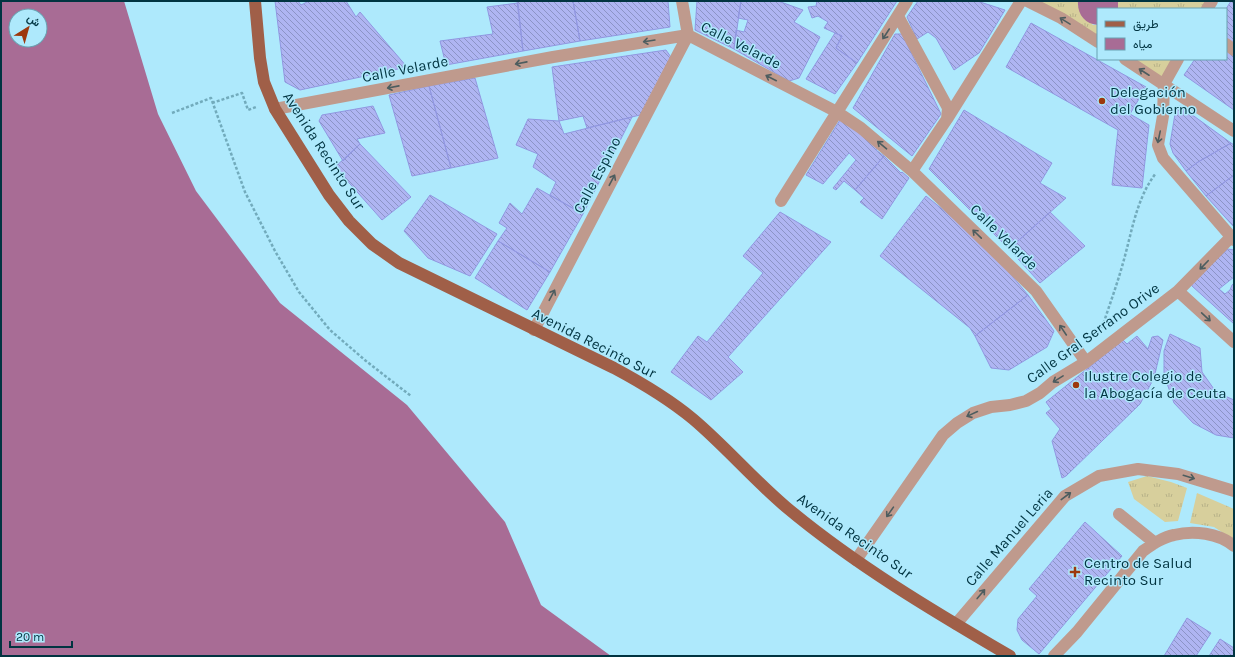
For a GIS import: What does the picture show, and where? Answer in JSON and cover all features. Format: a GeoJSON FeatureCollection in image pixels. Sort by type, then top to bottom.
{"type":"FeatureCollection","features":[{"type":"Feature","properties":{"kind":"main road","name":"Avenida Recinto Sur"},"geometry":{"type":"LineString","coordinates":[[255,1],[260,58],[264,82],[275,109],[329,195],[349,221],[372,244],[405,266],[642,383],[693,419],[785,506],[856,560],[956,624],[1010,656]]}},
{"type":"Feature","properties":{"kind":"street"},"geometry":{"type":"LineString","coordinates":[[682,1],[688,35]]}},
{"type":"Feature","properties":{"kind":"street"},"geometry":{"type":"LineString","coordinates":[[780,201],[907,1]]}},
{"type":"Feature","properties":{"kind":"street"},"geometry":{"type":"LineString","coordinates":[[912,171],[947,119],[1021,1]]}},
{"type":"Feature","properties":{"kind":"street"},"geometry":{"type":"LineString","coordinates":[[1027,1],[1061,18],[1097,41]]}},
{"type":"Feature","properties":{"kind":"street"},"geometry":{"type":"LineString","coordinates":[[898,16],[946,104],[948,114],[947,119]]}},
{"type":"Feature","properties":{"kind":"street","name":"Calle Velarde"},"geometry":{"type":"LineString","coordinates":[[275,109],[553,57],[688,35],[836,112],[862,128],[912,171],[1036,291],[1090,359]]}},
{"type":"Feature","properties":{"kind":"street","name":"Calle Espino"},"geometry":{"type":"LineString","coordinates":[[534,330],[688,35]]}},
{"type":"Feature","properties":{"kind":"street"},"geometry":{"type":"LineString","coordinates":[[1127,60],[1234,131]]}},
{"type":"Feature","properties":{"kind":"street"},"geometry":{"type":"LineString","coordinates":[[1177,60],[1164,84],[1163,116],[1158,145],[1162,158],[1232,238]]}},
{"type":"Feature","properties":{"kind":"street","name":"Calle Gral Serrano Orive"},"geometry":{"type":"LineString","coordinates":[[856,560],[943,435],[957,423],[973,413],[991,407],[1010,405],[1026,401],[1040,393],[1053,382],[1090,359],[1178,291],[1232,238]]}},
{"type":"Feature","properties":{"kind":"street"},"geometry":{"type":"LineString","coordinates":[[1178,291],[1234,342]]}},
{"type":"Feature","properties":{"kind":"street","name":"Calle Manuel Leria"},"geometry":{"type":"LineString","coordinates":[[956,624],[1065,496],[1099,476],[1138,469],[1178,474],[1234,491]]}},
{"type":"Feature","properties":{"kind":"street"},"geometry":{"type":"LineString","coordinates":[[1119,514],[1155,543]]}},
{"type":"Feature","properties":{"kind":"street"},"geometry":{"type":"LineString","coordinates":[[1054,656],[1144,551],[1155,543],[1174,535],[1193,532],[1214,536],[1234,546]]}},
{"type":"Feature","properties":{"kind":"path"},"geometry":{"type":"LineString","coordinates":[[212,102],[242,93]]}},
{"type":"Feature","properties":{"kind":"path"},"geometry":{"type":"LineString","coordinates":[[172,113],[211,98],[245,192],[275,251],[299,292],[330,330],[366,361],[411,396]]}},
{"type":"Feature","properties":{"kind":"path"},"geometry":{"type":"LineString","coordinates":[[1090,359],[1123,263],[1139,206],[1151,180],[1165,161]]}},
{"type":"Feature","properties":{"kind":"green space"},"geometry":{"type":"Polygon","coordinates":[[[1027,1],[1078,1],[1078,6],[1093,25],[1097,25],[1097,41],[1027,1]]]}},
{"type":"Feature","properties":{"kind":"green space"},"geometry":{"type":"Polygon","coordinates":[[[1118,1],[1212,1],[1208,8],[1118,8],[1118,1]]]}},
{"type":"Feature","properties":{"kind":"green space"},"geometry":{"type":"Polygon","coordinates":[[[1127,60],[1177,60],[1164,84],[1127,60]]]}},
{"type":"Feature","properties":{"kind":"green space"},"geometry":{"type":"Polygon","coordinates":[[[1147,476],[1187,488],[1178,521],[1165,522],[1134,499],[1128,482],[1147,476]]]}},
{"type":"Feature","properties":{"kind":"green space"},"geometry":{"type":"Polygon","coordinates":[[[1197,493],[1234,509],[1234,540],[1214,527],[1190,523],[1197,493]]]}},
{"type":"Feature","properties":{"kind":"water"},"geometry":{"type":"Polygon","coordinates":[[[1,1],[124,1],[158,114],[196,191],[280,303],[407,405],[505,522],[541,605],[611,656],[1,656],[1,1]]]}},
{"type":"Feature","properties":{"kind":"water"},"geometry":{"type":"Polygon","coordinates":[[[1078,1],[1118,1],[1118,8],[1097,8],[1097,25],[1089,23],[1083,18],[1080,14],[1078,1]]]}},
{"type":"Feature","properties":{"kind":"building"},"geometry":{"type":"Polygon","coordinates":[[[275,1],[298,1],[301,5],[309,1],[346,1],[356,17],[360,12],[407,67],[300,90],[285,82],[275,1]]]}},
{"type":"Feature","properties":{"kind":"building"},"geometry":{"type":"Polygon","coordinates":[[[517,1],[573,1],[580,41],[523,51],[517,1]]]}},
{"type":"Feature","properties":{"kind":"building"},"geometry":{"type":"Polygon","coordinates":[[[573,1],[668,1],[670,27],[580,41],[573,1]]]}},
{"type":"Feature","properties":{"kind":"building"},"geometry":{"type":"Polygon","coordinates":[[[697,1],[741,1],[734,49],[695,30],[697,1]]]}},
{"type":"Feature","properties":{"kind":"building"},"geometry":{"type":"Polygon","coordinates":[[[741,1],[778,1],[803,10],[794,22],[820,37],[799,78],[789,81],[734,49],[736,30],[744,32],[748,20],[738,18],[741,1]]]}},
{"type":"Feature","properties":{"kind":"building"},"geometry":{"type":"Polygon","coordinates":[[[817,1],[897,1],[857,63],[836,48],[842,36],[824,28],[828,22],[818,16],[812,18],[808,7],[816,6],[817,1]]]}},
{"type":"Feature","properties":{"kind":"building"},"geometry":{"type":"Polygon","coordinates":[[[918,1],[977,1],[1005,10],[979,53],[954,70],[936,38],[928,32],[917,39],[907,17],[918,1]]]}},
{"type":"Feature","properties":{"kind":"building"},"geometry":{"type":"Polygon","coordinates":[[[1231,1],[1234,1],[1234,45],[1227,40],[1227,8],[1231,1]]]}},
{"type":"Feature","properties":{"kind":"building"},"geometry":{"type":"Polygon","coordinates":[[[518,3],[523,51],[446,65],[440,41],[493,34],[487,7],[518,3]]]}},
{"type":"Feature","properties":{"kind":"building","name":"Delegación del Gobierno"},"geometry":{"type":"Polygon","coordinates":[[[1031,23],[1146,87],[1130,114],[1149,125],[1142,188],[1112,185],[1118,130],[1006,67],[1031,23]]]}},
{"type":"Feature","properties":{"kind":"building"},"geometry":{"type":"Polygon","coordinates":[[[835,33],[842,36],[836,48],[857,63],[835,94],[806,79],[835,33]]]}},
{"type":"Feature","properties":{"kind":"building"},"geometry":{"type":"Polygon","coordinates":[[[895,34],[902,34],[941,114],[912,156],[853,108],[895,34]]]}},
{"type":"Feature","properties":{"kind":"building"},"geometry":{"type":"Polygon","coordinates":[[[666,50],[673,60],[640,115],[587,128],[583,116],[559,121],[552,67],[666,50]]]}},
{"type":"Feature","properties":{"kind":"building"},"geometry":{"type":"Polygon","coordinates":[[[1227,50],[1234,56],[1234,110],[1184,75],[1194,60],[1227,60],[1227,50]]]}},
{"type":"Feature","properties":{"kind":"building"},"geometry":{"type":"Polygon","coordinates":[[[475,78],[498,158],[451,168],[429,86],[475,78]]]}},
{"type":"Feature","properties":{"kind":"building"},"geometry":{"type":"Polygon","coordinates":[[[429,86],[451,168],[412,176],[389,95],[429,86]]]}},
{"type":"Feature","properties":{"kind":"building"},"geometry":{"type":"Polygon","coordinates":[[[373,106],[385,133],[357,139],[360,144],[343,161],[319,121],[322,115],[373,106]]]}},
{"type":"Feature","properties":{"kind":"building"},"geometry":{"type":"Polygon","coordinates":[[[1180,106],[1231,143],[1198,162],[1186,171],[1173,153],[1170,144],[1176,108],[1180,106]]]}},
{"type":"Feature","properties":{"kind":"building"},"geometry":{"type":"Polygon","coordinates":[[[964,110],[1052,163],[1040,183],[1066,198],[1009,249],[929,169],[964,110]]]}},
{"type":"Feature","properties":{"kind":"building"},"geometry":{"type":"Polygon","coordinates":[[[632,117],[583,214],[550,195],[556,182],[533,167],[538,154],[516,145],[528,119],[559,121],[564,134],[632,117]]]}},
{"type":"Feature","properties":{"kind":"building"},"geometry":{"type":"Polygon","coordinates":[[[840,120],[849,125],[877,148],[876,150],[884,156],[855,190],[844,181],[836,190],[833,188],[856,160],[849,153],[823,184],[806,175],[840,120]]]}},
{"type":"Feature","properties":{"kind":"building"},"geometry":{"type":"Polygon","coordinates":[[[1231,143],[1234,145],[1234,175],[1206,196],[1186,171],[1198,162],[1231,143]]]}},
{"type":"Feature","properties":{"kind":"building"},"geometry":{"type":"Polygon","coordinates":[[[360,144],[411,197],[382,220],[335,167],[360,144]]]}},
{"type":"Feature","properties":{"kind":"building"},"geometry":{"type":"Polygon","coordinates":[[[884,156],[901,173],[902,172],[909,178],[882,219],[860,202],[864,198],[855,190],[884,156]]]}},
{"type":"Feature","properties":{"kind":"building"},"geometry":{"type":"Polygon","coordinates":[[[1234,175],[1234,227],[1206,196],[1234,175]]]}},
{"type":"Feature","properties":{"kind":"building"},"geometry":{"type":"Polygon","coordinates":[[[537,188],[583,214],[550,272],[498,241],[507,228],[499,223],[510,203],[522,214],[537,188]]]}},
{"type":"Feature","properties":{"kind":"building"},"geometry":{"type":"Polygon","coordinates":[[[430,195],[497,234],[470,276],[428,258],[404,231],[430,195]]]}},
{"type":"Feature","properties":{"kind":"building"},"geometry":{"type":"Polygon","coordinates":[[[926,196],[967,229],[998,259],[1028,295],[975,336],[970,328],[880,256],[926,196]]]}},
{"type":"Feature","properties":{"kind":"building"},"geometry":{"type":"Polygon","coordinates":[[[780,212],[831,242],[728,357],[743,372],[711,400],[671,372],[698,336],[707,342],[763,273],[743,256],[780,212]]]}},
{"type":"Feature","properties":{"kind":"building"},"geometry":{"type":"Polygon","coordinates":[[[1050,212],[1085,246],[1040,283],[1009,249],[1050,212]]]}},
{"type":"Feature","properties":{"kind":"building"},"geometry":{"type":"Polygon","coordinates":[[[498,241],[550,272],[527,310],[475,278],[498,241]]]}},
{"type":"Feature","properties":{"kind":"building"},"geometry":{"type":"Polygon","coordinates":[[[1228,249],[1234,250],[1234,277],[1219,289],[1225,294],[1230,290],[1234,283],[1234,324],[1192,286],[1191,282],[1228,249]]]}},
{"type":"Feature","properties":{"kind":"building"},"geometry":{"type":"Polygon","coordinates":[[[1028,295],[1054,331],[1047,347],[1009,370],[991,368],[975,336],[1028,295]]]}},
{"type":"Feature","properties":{"kind":"building"},"geometry":{"type":"Polygon","coordinates":[[[1170,334],[1200,348],[1202,372],[1216,392],[1234,400],[1234,438],[1216,435],[1193,423],[1174,403],[1164,375],[1164,351],[1170,334]]]}},
{"type":"Feature","properties":{"kind":"building"},"geometry":{"type":"Polygon","coordinates":[[[1137,336],[1148,349],[1152,337],[1158,336],[1163,340],[1154,378],[1140,404],[1066,476],[1062,478],[1052,441],[1060,429],[1046,413],[1051,409],[1046,402],[1123,340],[1127,344],[1137,336]]]}},
{"type":"Feature","properties":{"kind":"building","name":"Centro de Salud Recinto Sur"},"geometry":{"type":"Polygon","coordinates":[[[1085,522],[1122,556],[1039,654],[1022,640],[1017,630],[1018,619],[1037,596],[1029,589],[1085,522]]]}},
{"type":"Feature","properties":{"kind":"building"},"geometry":{"type":"Polygon","coordinates":[[[1187,618],[1211,633],[1196,656],[1164,656],[1187,618]]]}},
{"type":"Feature","properties":{"kind":"building"},"geometry":{"type":"Polygon","coordinates":[[[1220,639],[1234,648],[1234,656],[1209,656],[1220,639]]]}},
{"type":"Feature","properties":{"kind":"place","name":"Delegación del Gobierno"},"geometry":{"type":"Point","coordinates":[1102,101]}},
{"type":"Feature","properties":{"kind":"place","name":"Ilustre Colegio de la Abogacía de Ceuta"},"geometry":{"type":"Point","coordinates":[1076,385]}},
{"type":"Feature","properties":{"kind":"place","name":"Centro de Salud Recinto Sur"},"geometry":{"type":"Point","coordinates":[1075,572]}}]}
